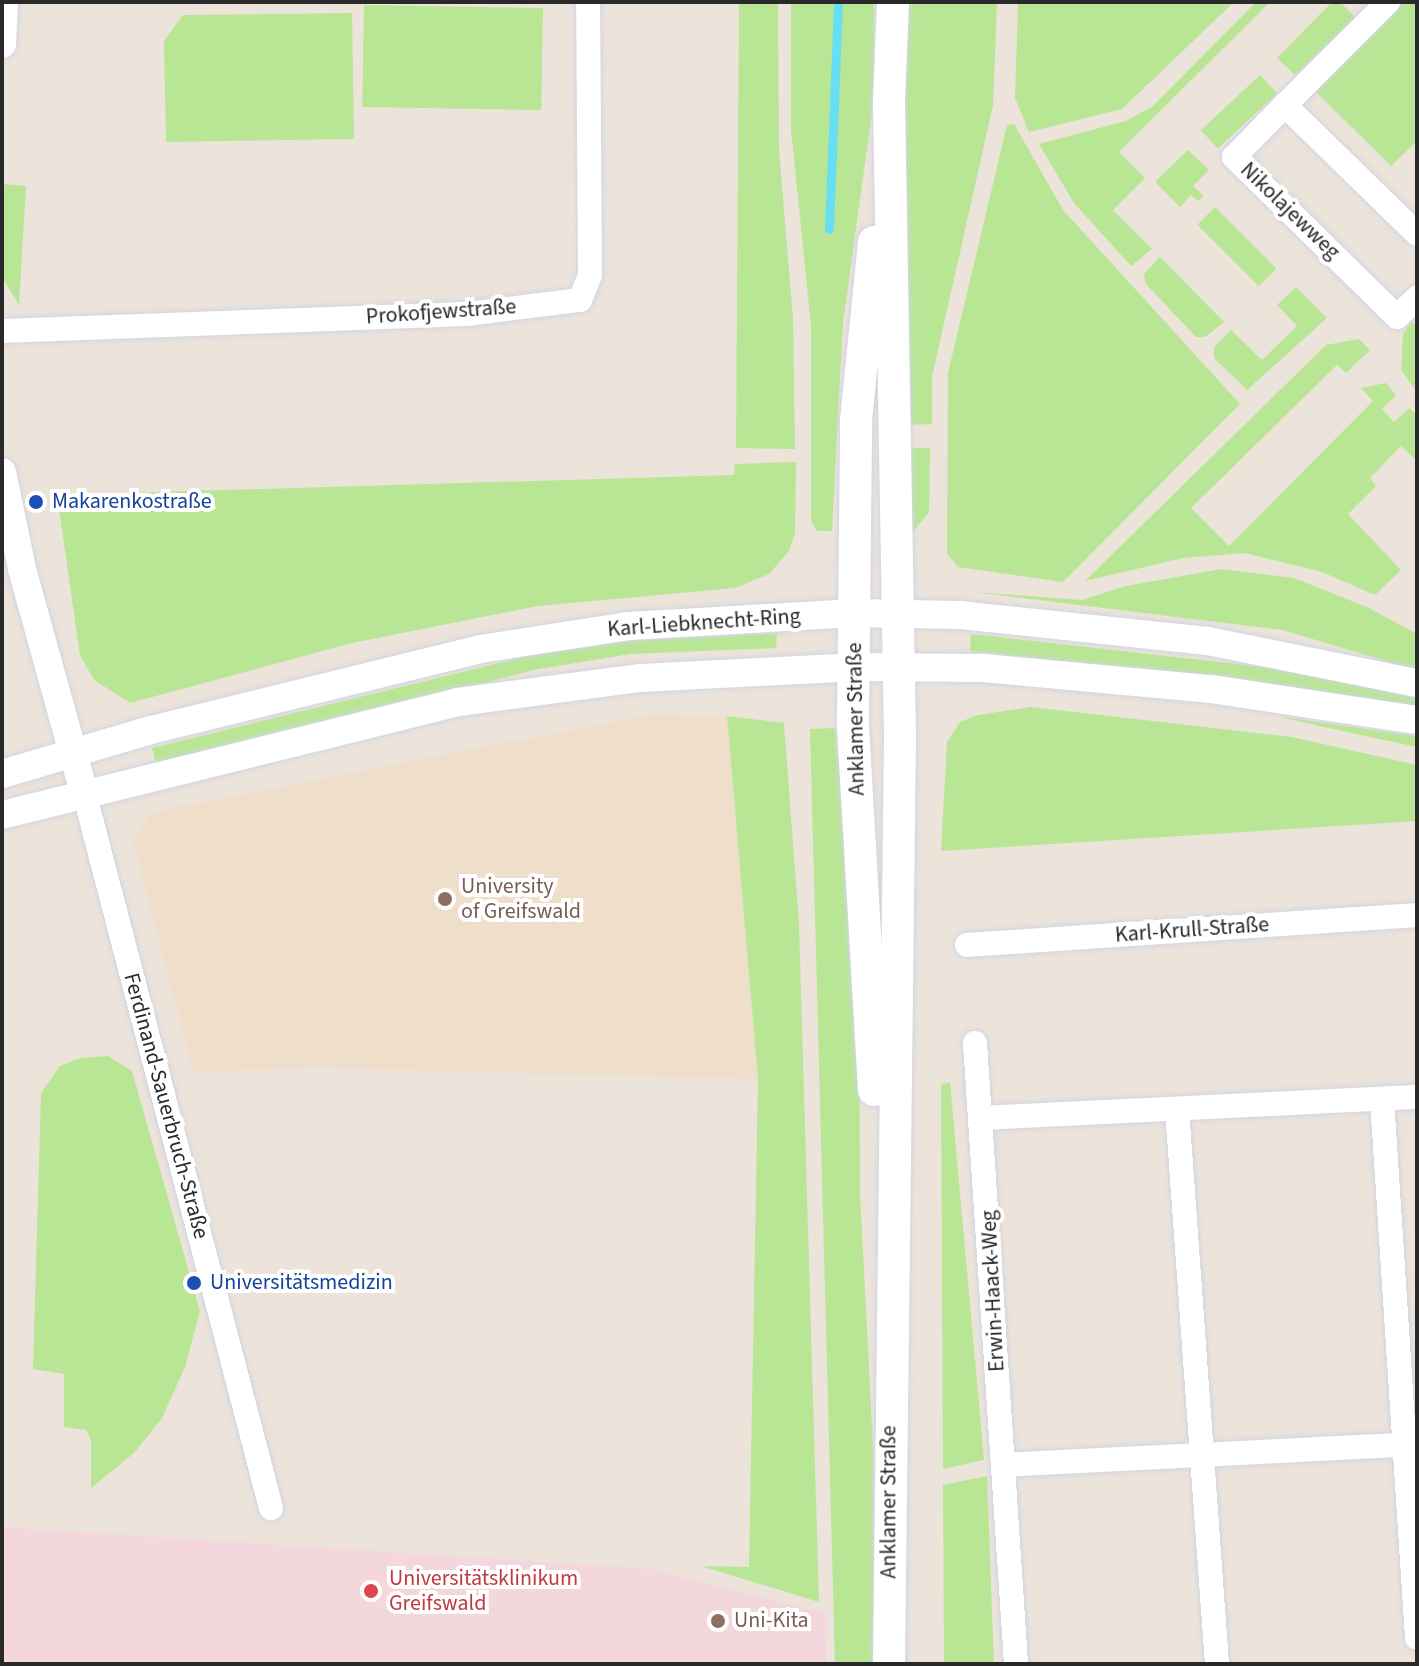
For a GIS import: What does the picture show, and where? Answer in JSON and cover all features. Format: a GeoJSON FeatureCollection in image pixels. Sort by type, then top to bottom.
{"type":"FeatureCollection","features":[{"type":"Feature","properties":{"kind":"main road","name":"Anklamer Straße"},"geometry":{"type":"LineString","coordinates":[[889,1664],[889,1340],[898,667],[889,99],[893,2]]}},
{"type":"Feature","properties":{"kind":"main road","name":"Anklamer Straße"},"geometry":{"type":"LineString","coordinates":[[889,99],[856,420],[854,667],[889,1340]]}},
{"type":"Feature","properties":{"kind":"street"},"geometry":{"type":"LineString","coordinates":[[2,44],[4,2]]}},
{"type":"Feature","properties":{"kind":"street","name":"Prokofjewstraße"},"geometry":{"type":"LineString","coordinates":[[2,331],[467,314],[580,300],[590,275],[588,2]]}},
{"type":"Feature","properties":{"kind":"street","name":"Nikolajewweg"},"geometry":{"type":"LineString","coordinates":[[1388,2],[1234,157],[1397,317],[1417,298]]}},
{"type":"Feature","properties":{"kind":"street"},"geometry":{"type":"LineString","coordinates":[[1285,105],[1417,234]]}},
{"type":"Feature","properties":{"kind":"street"},"geometry":{"type":"LineString","coordinates":[[2,472],[22,569],[85,796]]}},
{"type":"Feature","properties":{"kind":"street","name":"Karl-Liebknecht-Ring"},"geometry":{"type":"LineString","coordinates":[[2,774],[72,753],[480,649],[629,626],[897,612],[1208,641],[1417,683]]}},
{"type":"Feature","properties":{"kind":"street"},"geometry":{"type":"LineString","coordinates":[[2,815],[458,702],[640,678],[854,667],[983,668],[1211,689],[1417,720]]}},
{"type":"Feature","properties":{"kind":"street","name":"Ferdinand-Sauerbruch-Straße"},"geometry":{"type":"LineString","coordinates":[[85,796],[271,1508]]}},
{"type":"Feature","properties":{"kind":"street","name":"Karl-Krull-Straße"},"geometry":{"type":"LineString","coordinates":[[967,945],[1417,915]]}},
{"type":"Feature","properties":{"kind":"street","name":"Erwin-Haack-Weg"},"geometry":{"type":"LineString","coordinates":[[975,1043],[983,1118],[1016,1664]]}},
{"type":"Feature","properties":{"kind":"street"},"geometry":{"type":"LineString","coordinates":[[983,1118],[1417,1097]]}},
{"type":"Feature","properties":{"kind":"street"},"geometry":{"type":"LineString","coordinates":[[1382,1099],[1409,1444],[1417,1638]]}},
{"type":"Feature","properties":{"kind":"street"},"geometry":{"type":"LineString","coordinates":[[1177,1109],[1217,1664]]}},
{"type":"Feature","properties":{"kind":"street"},"geometry":{"type":"LineString","coordinates":[[1003,1465],[1409,1444]]}},
{"type":"Feature","properties":{"kind":"shaded area","name":"University of Greifswald"},"geometry":{"type":"Polygon","coordinates":[[[649,715],[727,716],[758,1079],[320,1068],[193,1072],[133,840],[148,817],[162,810],[649,715]]]}},
{"type":"Feature","properties":{"kind":"shaded area","name":"Universitätsklinikum Greifswald"},"geometry":{"type":"Polygon","coordinates":[[[2,1527],[652,1569],[828,1614],[826,1664],[2,1664],[2,1527]]]}},
{"type":"Feature","properties":{"kind":"green space"},"geometry":{"type":"Polygon","coordinates":[[[739,2],[778,2],[779,149],[793,319],[795,449],[736,448],[739,2]]]}},
{"type":"Feature","properties":{"kind":"green space"},"geometry":{"type":"Polygon","coordinates":[[[791,2],[874,2],[874,98],[843,323],[832,531],[817,531],[811,521],[811,326],[791,129],[791,2]]]}},
{"type":"Feature","properties":{"kind":"green space"},"geometry":{"type":"Polygon","coordinates":[[[903,2],[997,2],[993,105],[932,377],[932,424],[905,425],[903,2]]]}},
{"type":"Feature","properties":{"kind":"green space"},"geometry":{"type":"Polygon","coordinates":[[[1018,2],[1234,2],[1122,109],[1029,132],[1015,98],[1018,2]]]}},
{"type":"Feature","properties":{"kind":"green space"},"geometry":{"type":"Polygon","coordinates":[[[1256,2],[1270,2],[1119,152],[1145,178],[1113,210],[1152,249],[1131,266],[1074,203],[1039,144],[1126,121],[1153,106],[1256,2]]]}},
{"type":"Feature","properties":{"kind":"green space"},"geometry":{"type":"Polygon","coordinates":[[[1332,2],[1340,2],[1356,18],[1295,75],[1277,58],[1332,2]]]}},
{"type":"Feature","properties":{"kind":"green space"},"geometry":{"type":"Polygon","coordinates":[[[1403,2],[1417,2],[1417,141],[1391,166],[1314,90],[1403,2]]]}},
{"type":"Feature","properties":{"kind":"green space"},"geometry":{"type":"Polygon","coordinates":[[[364,5],[543,8],[541,110],[362,107],[364,5]]]}},
{"type":"Feature","properties":{"kind":"green space"},"geometry":{"type":"Polygon","coordinates":[[[352,13],[354,139],[166,142],[164,41],[183,15],[352,13]]]}},
{"type":"Feature","properties":{"kind":"green space"},"geometry":{"type":"Polygon","coordinates":[[[1260,75],[1277,93],[1218,149],[1201,130],[1260,75]]]}},
{"type":"Feature","properties":{"kind":"green space"},"geometry":{"type":"Polygon","coordinates":[[[1014,124],[1063,210],[1240,404],[1063,582],[958,567],[947,554],[948,373],[1007,125],[1014,124]]]}},
{"type":"Feature","properties":{"kind":"green space"},"geometry":{"type":"Polygon","coordinates":[[[1188,150],[1209,170],[1193,186],[1204,196],[1198,201],[1191,195],[1180,207],[1155,182],[1188,150]]]}},
{"type":"Feature","properties":{"kind":"green space"},"geometry":{"type":"Polygon","coordinates":[[[3,184],[26,186],[19,305],[2,277],[3,184]]]}},
{"type":"Feature","properties":{"kind":"green space"},"geometry":{"type":"Polygon","coordinates":[[[1215,207],[1277,269],[1259,286],[1197,225],[1215,207]]]}},
{"type":"Feature","properties":{"kind":"green space"},"geometry":{"type":"Polygon","coordinates":[[[1160,257],[1224,322],[1205,337],[1196,337],[1145,283],[1144,274],[1160,257]]]}},
{"type":"Feature","properties":{"kind":"green space"},"geometry":{"type":"Polygon","coordinates":[[[1296,287],[1327,318],[1247,390],[1214,358],[1214,347],[1231,330],[1262,360],[1297,326],[1277,305],[1296,287]]]}},
{"type":"Feature","properties":{"kind":"green space"},"geometry":{"type":"Polygon","coordinates":[[[1411,321],[1417,327],[1417,392],[1401,370],[1403,334],[1411,321]]]}},
{"type":"Feature","properties":{"kind":"green space"},"geometry":{"type":"Polygon","coordinates":[[[1359,339],[1370,350],[1346,373],[1337,365],[1191,508],[1229,546],[1373,401],[1361,388],[1386,383],[1396,395],[1382,409],[1394,422],[1409,408],[1417,415],[1417,461],[1401,446],[1370,478],[1376,486],[1348,514],[1401,570],[1375,595],[1322,572],[1245,553],[1183,558],[1085,581],[1326,345],[1359,339]]]}},
{"type":"Feature","properties":{"kind":"green space"},"geometry":{"type":"Polygon","coordinates":[[[905,448],[930,448],[929,512],[908,538],[905,448]]]}},
{"type":"Feature","properties":{"kind":"green space"},"geometry":{"type":"Polygon","coordinates":[[[796,462],[795,533],[789,551],[769,574],[735,588],[538,606],[352,643],[130,703],[94,680],[80,655],[57,495],[734,475],[735,464],[796,462]]]}},
{"type":"Feature","properties":{"kind":"green space"},"geometry":{"type":"Polygon","coordinates":[[[1221,569],[1294,578],[1369,608],[1417,634],[1417,670],[1282,630],[974,592],[1082,600],[1126,586],[1221,569]]]}},
{"type":"Feature","properties":{"kind":"green space"},"geometry":{"type":"Polygon","coordinates":[[[777,633],[776,648],[630,654],[534,670],[157,768],[152,748],[536,654],[636,640],[777,633]]]}},
{"type":"Feature","properties":{"kind":"green space"},"geometry":{"type":"Polygon","coordinates":[[[971,634],[1289,670],[1417,698],[1417,714],[1255,682],[970,651],[971,634]]]}},
{"type":"Feature","properties":{"kind":"green space"},"geometry":{"type":"Polygon","coordinates":[[[1031,707],[1292,737],[1417,765],[1417,821],[941,851],[947,742],[960,722],[978,715],[1031,707]]]}},
{"type":"Feature","properties":{"kind":"green space"},"geometry":{"type":"Polygon","coordinates":[[[727,716],[784,723],[799,923],[819,1602],[701,1566],[749,1567],[758,1079],[727,716]]]}},
{"type":"Feature","properties":{"kind":"green space"},"geometry":{"type":"Polygon","coordinates":[[[1276,716],[1417,736],[1417,747],[1324,727],[1276,716]]]}},
{"type":"Feature","properties":{"kind":"green space"},"geometry":{"type":"Polygon","coordinates":[[[835,728],[859,966],[860,1193],[873,1447],[874,1664],[835,1664],[810,729],[835,728]]]}},
{"type":"Feature","properties":{"kind":"green space"},"geometry":{"type":"Polygon","coordinates":[[[108,1056],[132,1071],[200,1311],[185,1367],[162,1418],[134,1453],[91,1488],[91,1440],[86,1430],[64,1427],[64,1374],[33,1369],[41,1093],[60,1066],[80,1058],[108,1056]]]}},
{"type":"Feature","properties":{"kind":"green space"},"geometry":{"type":"Polygon","coordinates":[[[950,1082],[984,1460],[943,1469],[941,1084],[950,1082]]]}},
{"type":"Feature","properties":{"kind":"green space"},"geometry":{"type":"Polygon","coordinates":[[[987,1476],[994,1664],[944,1664],[943,1485],[987,1476]]]}},
{"type":"Feature","properties":{"kind":"waterway"},"geometry":{"type":"LineString","coordinates":[[829,229],[838,2]]}},
{"type":"Feature","properties":{"kind":"place","name":"Makarenkostraße"},"geometry":{"type":"Point","coordinates":[36,502]}},
{"type":"Feature","properties":{"kind":"place","name":"University of Greifswald"},"geometry":{"type":"Point","coordinates":[445,899]}},
{"type":"Feature","properties":{"kind":"place","name":"Universitätsmedizin"},"geometry":{"type":"Point","coordinates":[194,1283]}},
{"type":"Feature","properties":{"kind":"place","name":"Universitätsklinikum Greifswald"},"geometry":{"type":"Point","coordinates":[371,1591]}},
{"type":"Feature","properties":{"kind":"place","name":"Uni-Kita"},"geometry":{"type":"Point","coordinates":[718,1621]}}]}
